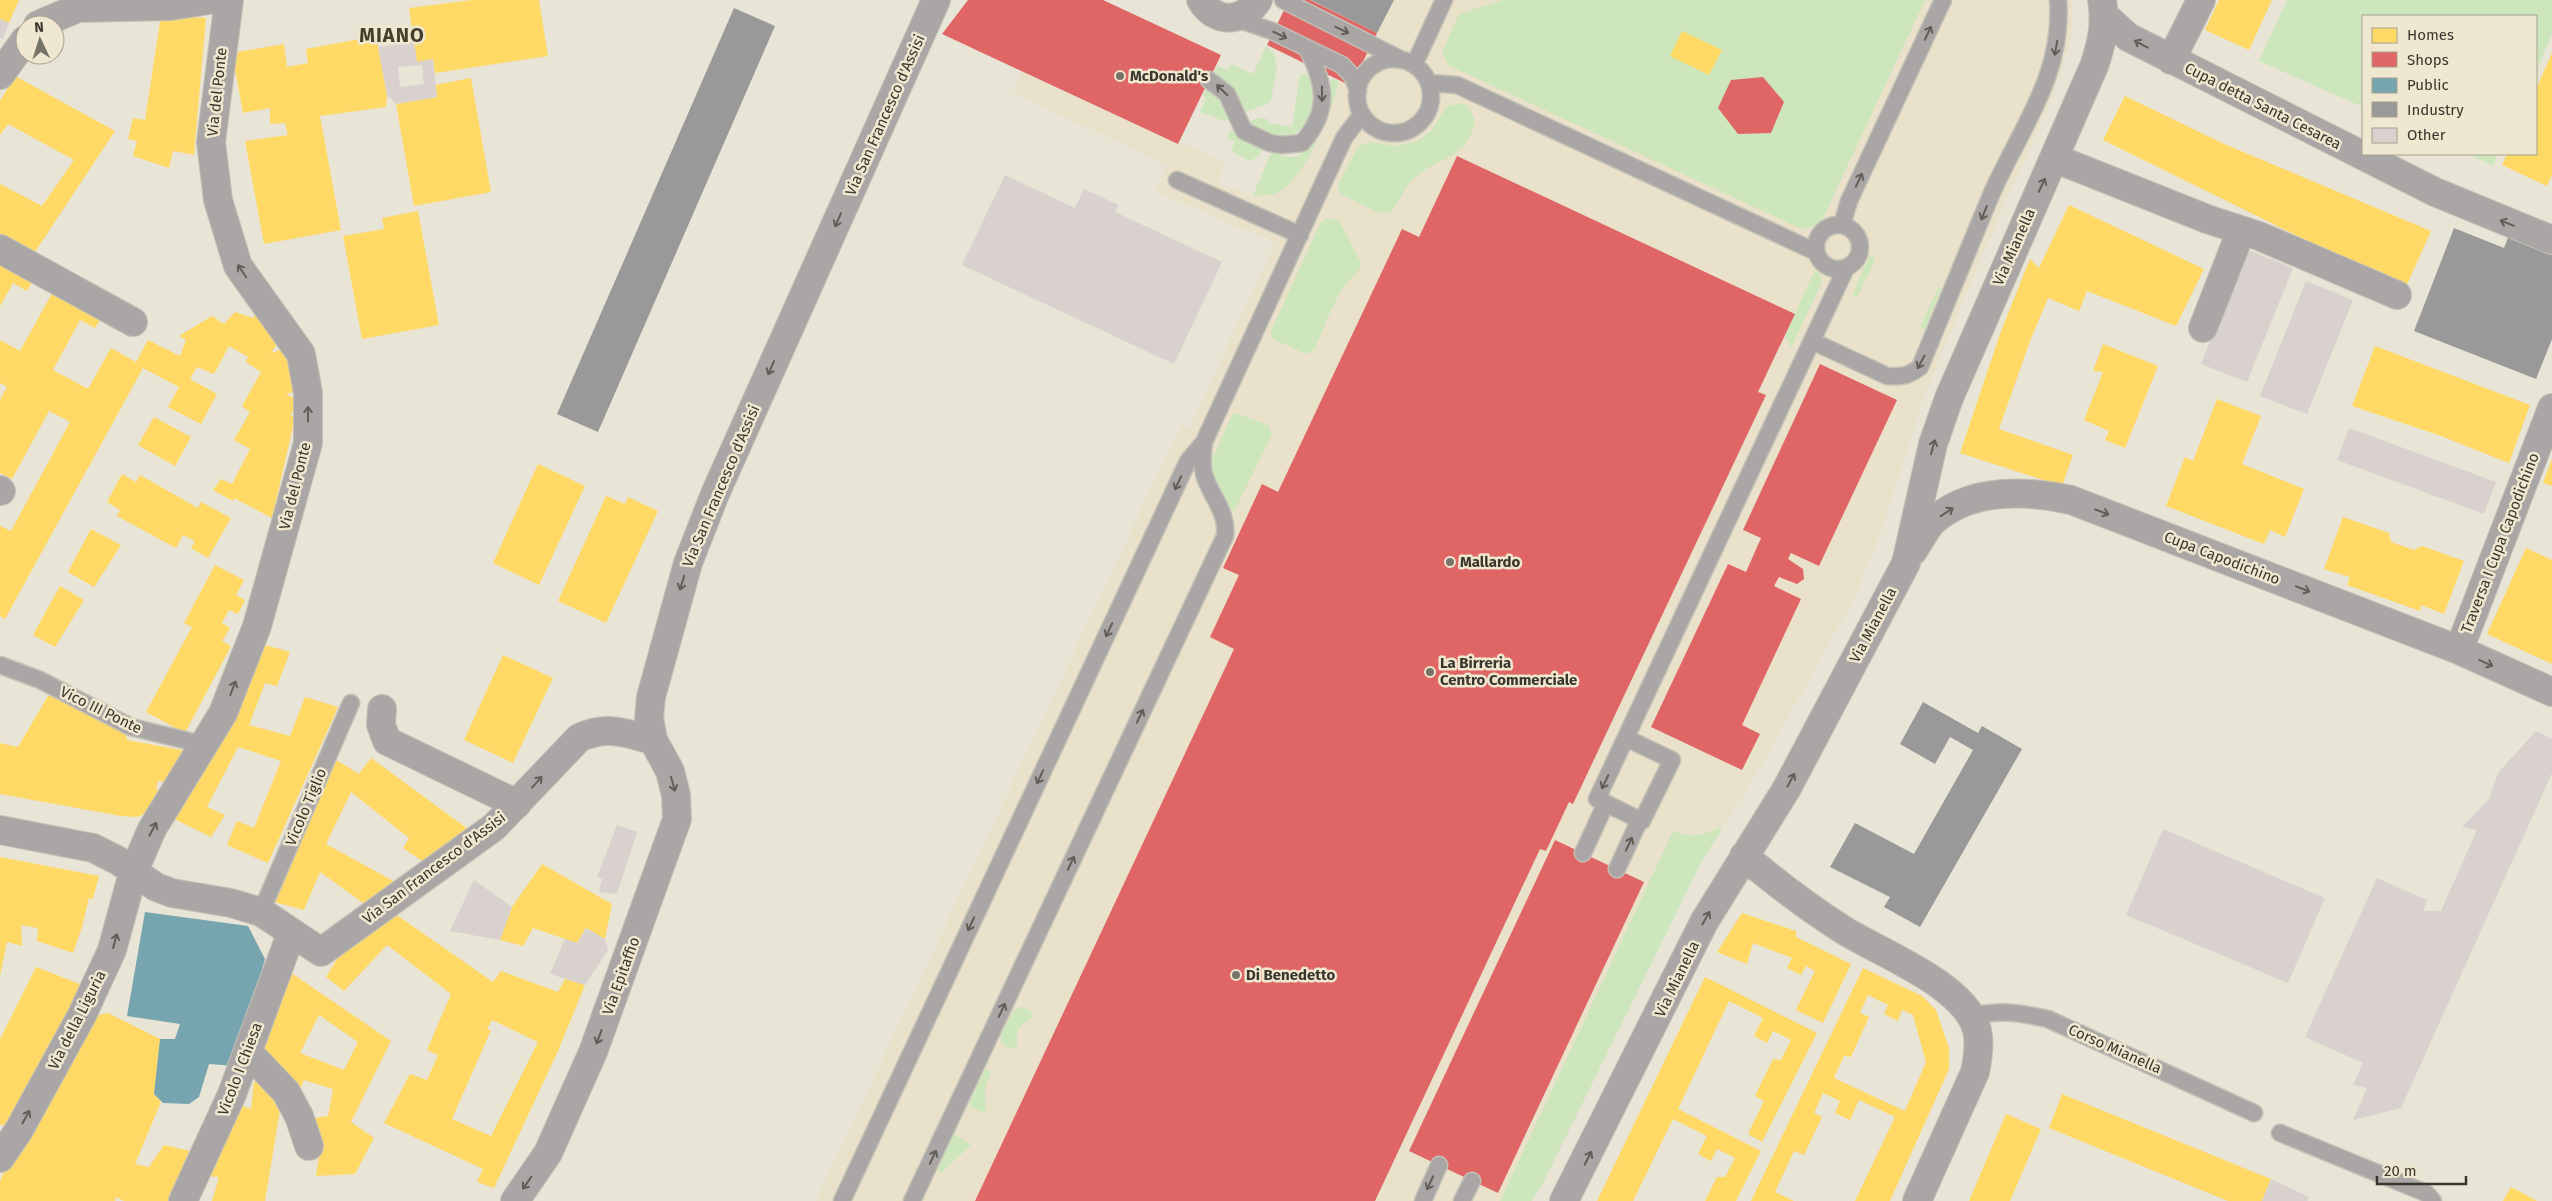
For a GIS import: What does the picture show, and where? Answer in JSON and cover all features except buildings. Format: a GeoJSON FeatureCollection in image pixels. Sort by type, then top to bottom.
{"type":"FeatureCollection","features":[{"type":"Feature","properties":{"kind":"street"},"geometry":{"type":"LineString","coordinates":[[38,15],[42,0]]}},
{"type":"Feature","properties":{"kind":"street"},"geometry":{"type":"LineString","coordinates":[[61,15],[78,8],[171,6],[209,0]]}},
{"type":"Feature","properties":{"kind":"street","name":"Via del Ponte"},"geometry":{"type":"LineString","coordinates":[[133,873],[152,829],[224,714],[257,626],[308,443],[308,393],[301,354],[238,266],[218,200],[211,142],[229,0]]}},
{"type":"Feature","properties":{"kind":"street","name":"Via San Francesco d'Assisi"},"geometry":{"type":"LineString","coordinates":[[291,934],[321,952],[494,827],[579,738],[595,731],[610,730],[653,740],[649,718],[655,678],[691,555],[714,494],[936,0]]}},
{"type":"Feature","properties":{"kind":"street"},"geometry":{"type":"LineString","coordinates":[[1200,0],[1215,15],[1234,18],[1252,8],[1258,0]]}},
{"type":"Feature","properties":{"kind":"street"},"geometry":{"type":"LineString","coordinates":[[2171,60],[2201,0]]}},
{"type":"Feature","properties":{"kind":"street","name":"Cupa detta Santa Cesarea"},"geometry":{"type":"LineString","coordinates":[[2104,8],[2128,37],[2171,60],[2435,192],[2550,236]]}},
{"type":"Feature","properties":{"kind":"street","name":"Via Mianella"},"geometry":{"type":"LineString","coordinates":[[1564,1201],[1704,922],[1787,788],[1906,563],[1931,453],[1949,398],[2094,66],[2102,41],[2104,8]]}},
{"type":"Feature","properties":{"kind":"street"},"geometry":{"type":"LineString","coordinates":[[0,75],[15,54]]}},
{"type":"Feature","properties":{"kind":"street"},"geometry":{"type":"LineString","coordinates":[[2054,158],[2241,231],[2397,295]]}},
{"type":"Feature","properties":{"kind":"street"},"geometry":{"type":"LineString","coordinates":[[2203,328],[2241,231]]}},
{"type":"Feature","properties":{"kind":"street"},"geometry":{"type":"LineString","coordinates":[[0,250],[133,322]]}},
{"type":"Feature","properties":{"kind":"street","name":"Traversa I Cupa Capodichino"},"geometry":{"type":"LineString","coordinates":[[2459,650],[2552,408]]}},
{"type":"Feature","properties":{"kind":"street","name":"Cupa Capodichino"},"geometry":{"type":"LineString","coordinates":[[1906,563],[1931,523],[1951,508],[1976,498],[2005,493],[2038,493],[2071,500],[2459,650],[2552,692]]}},
{"type":"Feature","properties":{"kind":"street"},"geometry":{"type":"LineString","coordinates":[[382,709],[381,725],[387,741],[517,804]]}},
{"type":"Feature","properties":{"kind":"street","name":"Via Epitaffio"},"geometry":{"type":"LineString","coordinates":[[515,1201],[548,1153],[590,1061],[677,819],[676,795],[670,771],[653,740]]}},
{"type":"Feature","properties":{"kind":"street"},"geometry":{"type":"LineString","coordinates":[[0,830],[93,848],[117,860],[156,888],[172,893],[231,903],[261,912],[291,934]]}},
{"type":"Feature","properties":{"kind":"street"},"geometry":{"type":"LineString","coordinates":[[1744,856],[1791,895],[1843,930],[1939,983],[1956,998],[1970,1016],[1976,1029],[1978,1042],[1975,1072],[1917,1201]]}},
{"type":"Feature","properties":{"kind":"street","name":"Via della Liguria"},"geometry":{"type":"LineString","coordinates":[[0,1158],[19,1130],[82,1015],[112,950],[133,873]]}},
{"type":"Feature","properties":{"kind":"street","name":"Vicolo I Chiesa"},"geometry":{"type":"LineString","coordinates":[[183,1201],[232,1094],[291,934]]}},
{"type":"Feature","properties":{"kind":"street"},"geometry":{"type":"LineString","coordinates":[[248,1052],[286,1092],[299,1116],[309,1146]]}},
{"type":"Feature","properties":{"kind":"lane"},"geometry":{"type":"LineString","coordinates":[[1283,0],[1408,62],[1423,73],[1429,84],[1431,96],[1429,108],[1423,119],[1414,127],[1403,132],[1380,130],[1370,124],[1362,114],[1358,103],[1361,80],[1368,70],[1378,63],[1390,60],[1408,62]]}},
{"type":"Feature","properties":{"kind":"lane"},"geometry":{"type":"LineString","coordinates":[[1408,62],[1444,0]]}},
{"type":"Feature","properties":{"kind":"lane"},"geometry":{"type":"LineString","coordinates":[[1842,225],[1849,201],[1943,0]]}},
{"type":"Feature","properties":{"kind":"lane"},"geometry":{"type":"LineString","coordinates":[[1812,341],[1888,376],[1900,377],[1913,373],[1920,367],[1992,194],[2048,76],[2056,50],[2058,0]]}},
{"type":"Feature","properties":{"kind":"lane"},"geometry":{"type":"LineString","coordinates":[[1234,18],[1272,31],[1349,70],[1358,92]]}},
{"type":"Feature","properties":{"kind":"lane"},"geometry":{"type":"LineString","coordinates":[[1209,80],[1227,94],[1244,131],[1270,143],[1294,145],[1302,142],[1315,125],[1323,99],[1321,80],[1307,48]]}},
{"type":"Feature","properties":{"kind":"lane"},"geometry":{"type":"LineString","coordinates":[[1429,84],[1457,86],[1816,252]]}},
{"type":"Feature","properties":{"kind":"lane"},"geometry":{"type":"LineString","coordinates":[[842,1201],[1188,461],[1204,442],[1344,138],[1362,114]]}},
{"type":"Feature","properties":{"kind":"lane"},"geometry":{"type":"LineString","coordinates":[[1177,180],[1300,234]]}},
{"type":"Feature","properties":{"kind":"lane"},"geometry":{"type":"LineString","coordinates":[[1842,225],[1855,233],[1861,247],[1856,262],[1846,268],[1828,268],[1822,264],[1815,245],[1822,232],[1827,228],[1842,225]]}},
{"type":"Feature","properties":{"kind":"lane"},"geometry":{"type":"LineString","coordinates":[[1626,738],[1672,760],[1642,821],[1597,799],[1846,268]]}},
{"type":"Feature","properties":{"kind":"lane"},"geometry":{"type":"LineString","coordinates":[[912,1201],[1225,536],[1224,515],[1205,476],[1202,464],[1204,442]]}},
{"type":"Feature","properties":{"kind":"lane","name":"Vico III Ponte"},"geometry":{"type":"LineString","coordinates":[[0,665],[40,680],[131,727],[204,744]]}},
{"type":"Feature","properties":{"kind":"lane","name":"Vicolo Tiglio"},"geometry":{"type":"LineString","coordinates":[[261,912],[351,703]]}},
{"type":"Feature","properties":{"kind":"lane"},"geometry":{"type":"LineString","coordinates":[[1583,853],[1606,803]]}},
{"type":"Feature","properties":{"kind":"lane"},"geometry":{"type":"LineString","coordinates":[[1617,869],[1640,819]]}},
{"type":"Feature","properties":{"kind":"lane","name":"Corso Mianella"},"geometry":{"type":"LineString","coordinates":[[1970,1016],[2014,1011],[2048,1019],[2254,1113]]}},
{"type":"Feature","properties":{"kind":"lane"},"geometry":{"type":"LineString","coordinates":[[2280,1133],[2426,1193],[2434,1201]]}},
{"type":"Feature","properties":{"kind":"lane"},"geometry":{"type":"LineString","coordinates":[[1423,1201],[1438,1165]]}},
{"type":"Feature","properties":{"kind":"lane"},"geometry":{"type":"LineString","coordinates":[[1462,1201],[1472,1181]]}},
{"type":"Feature","properties":{"kind":"shaded area","name":"La Birreria Centro Commerciale"},"geometry":{"type":"Polygon","coordinates":[[[1311,0],[2073,0],[2073,16],[2071,40],[2054,93],[1984,252],[1922,402],[1881,533],[1854,598],[1762,764],[1728,820],[1709,833],[1684,835],[1673,831],[1500,1201],[816,1201],[1181,425],[1189,429],[1275,243],[1155,191],[1166,165],[1013,92],[1021,72],[1178,144],[1179,142],[1225,162],[1218,184],[1253,195],[1270,195],[1279,192],[1292,180],[1322,133],[1339,81],[1366,28],[1311,0]]]}},
{"type":"Feature","properties":{"kind":"green space"},"geometry":{"type":"Polygon","coordinates":[[[1503,0],[1925,0],[1823,218],[1815,227],[1802,229],[1448,65],[1442,53],[1459,14],[1503,0]]]}},
{"type":"Feature","properties":{"kind":"green space"},"geometry":{"type":"Polygon","coordinates":[[[2287,0],[2552,0],[2552,34],[2537,70],[2537,15],[2362,15],[2362,107],[2259,61],[2287,0]]]}},
{"type":"Feature","properties":{"kind":"green space"},"geometry":{"type":"Polygon","coordinates":[[[1266,46],[1273,52],[1277,66],[1271,100],[1267,104],[1245,112],[1235,91],[1213,74],[1217,66],[1228,70],[1231,64],[1253,74],[1266,46]]]}},
{"type":"Feature","properties":{"kind":"green space"},"geometry":{"type":"Polygon","coordinates":[[[1305,74],[1313,82],[1316,94],[1309,120],[1299,130],[1286,136],[1270,134],[1248,122],[1258,118],[1268,119],[1268,123],[1292,127],[1300,75],[1305,74]]]}},
{"type":"Feature","properties":{"kind":"green space"},"geometry":{"type":"Polygon","coordinates":[[[1333,79],[1339,81],[1331,109],[1317,142],[1299,172],[1279,192],[1253,195],[1272,151],[1289,157],[1302,154],[1307,149],[1320,128],[1327,111],[1330,100],[1329,83],[1333,79]]]}},
{"type":"Feature","properties":{"kind":"green space"},"geometry":{"type":"Polygon","coordinates":[[[1207,87],[1219,98],[1230,119],[1224,121],[1200,112],[1206,98],[1203,96],[1207,87]]]}},
{"type":"Feature","properties":{"kind":"green space"},"geometry":{"type":"Polygon","coordinates":[[[1461,103],[1469,107],[1475,121],[1471,134],[1465,144],[1458,151],[1431,166],[1412,180],[1390,212],[1379,213],[1339,193],[1338,185],[1359,145],[1372,142],[1394,146],[1416,142],[1433,129],[1446,107],[1461,103]]]}},
{"type":"Feature","properties":{"kind":"green space"},"geometry":{"type":"Polygon","coordinates":[[[1234,128],[1263,148],[1259,156],[1250,161],[1231,151],[1235,141],[1227,138],[1234,128]]]}},
{"type":"Feature","properties":{"kind":"green space"},"geometry":{"type":"Polygon","coordinates":[[[2469,155],[2498,155],[2493,165],[2469,155]]]}},
{"type":"Feature","properties":{"kind":"green space"},"geometry":{"type":"Polygon","coordinates":[[[1328,218],[1339,221],[1361,263],[1357,273],[1346,284],[1336,299],[1314,350],[1306,354],[1275,340],[1271,337],[1271,331],[1321,222],[1328,218]]]}},
{"type":"Feature","properties":{"kind":"green space"},"geometry":{"type":"Polygon","coordinates":[[[1869,256],[1876,258],[1857,298],[1852,296],[1869,256]]]}},
{"type":"Feature","properties":{"kind":"green space"},"geometry":{"type":"Polygon","coordinates":[[[1816,268],[1822,282],[1791,348],[1785,335],[1816,268]]]}},
{"type":"Feature","properties":{"kind":"green space"},"geometry":{"type":"Polygon","coordinates":[[[1938,288],[1941,289],[1925,330],[1920,327],[1938,288]]]}},
{"type":"Feature","properties":{"kind":"green space"},"geometry":{"type":"Polygon","coordinates":[[[1236,413],[1268,425],[1272,434],[1235,510],[1232,511],[1211,470],[1210,464],[1231,417],[1236,413]]]}},
{"type":"Feature","properties":{"kind":"green space"},"geometry":{"type":"Polygon","coordinates":[[[1720,827],[1722,829],[1704,857],[1545,1179],[1532,1201],[1500,1201],[1673,831],[1685,835],[1697,835],[1720,827]]]}},
{"type":"Feature","properties":{"kind":"green space"},"geometry":{"type":"Polygon","coordinates":[[[1022,1007],[1031,1011],[1032,1017],[1018,1029],[1017,1047],[1013,1049],[1003,1045],[1000,1038],[1013,1011],[1022,1007]]]}},
{"type":"Feature","properties":{"kind":"green space"},"geometry":{"type":"Polygon","coordinates":[[[985,1069],[991,1072],[985,1088],[986,1110],[982,1112],[969,1104],[985,1069]]]}},
{"type":"Feature","properties":{"kind":"green space"},"geometry":{"type":"Polygon","coordinates":[[[955,1134],[971,1145],[941,1173],[937,1169],[950,1138],[955,1134]]]}},
{"type":"Feature","properties":{"kind":"place","name":"McDonald's"},"geometry":{"type":"Point","coordinates":[1120,76]}},
{"type":"Feature","properties":{"kind":"place","name":"Mallardo"},"geometry":{"type":"Point","coordinates":[1450,562]}},
{"type":"Feature","properties":{"kind":"place","name":"La Birreria Centro Commerciale"},"geometry":{"type":"Point","coordinates":[1430,672]}},
{"type":"Feature","properties":{"kind":"place","name":"Di Benedetto"},"geometry":{"type":"Point","coordinates":[1236,975]}},
{"type":"Feature","properties":{"kind":"district","name":"MIANO"},"geometry":{"type":"Point","coordinates":[392,35]}}]}
